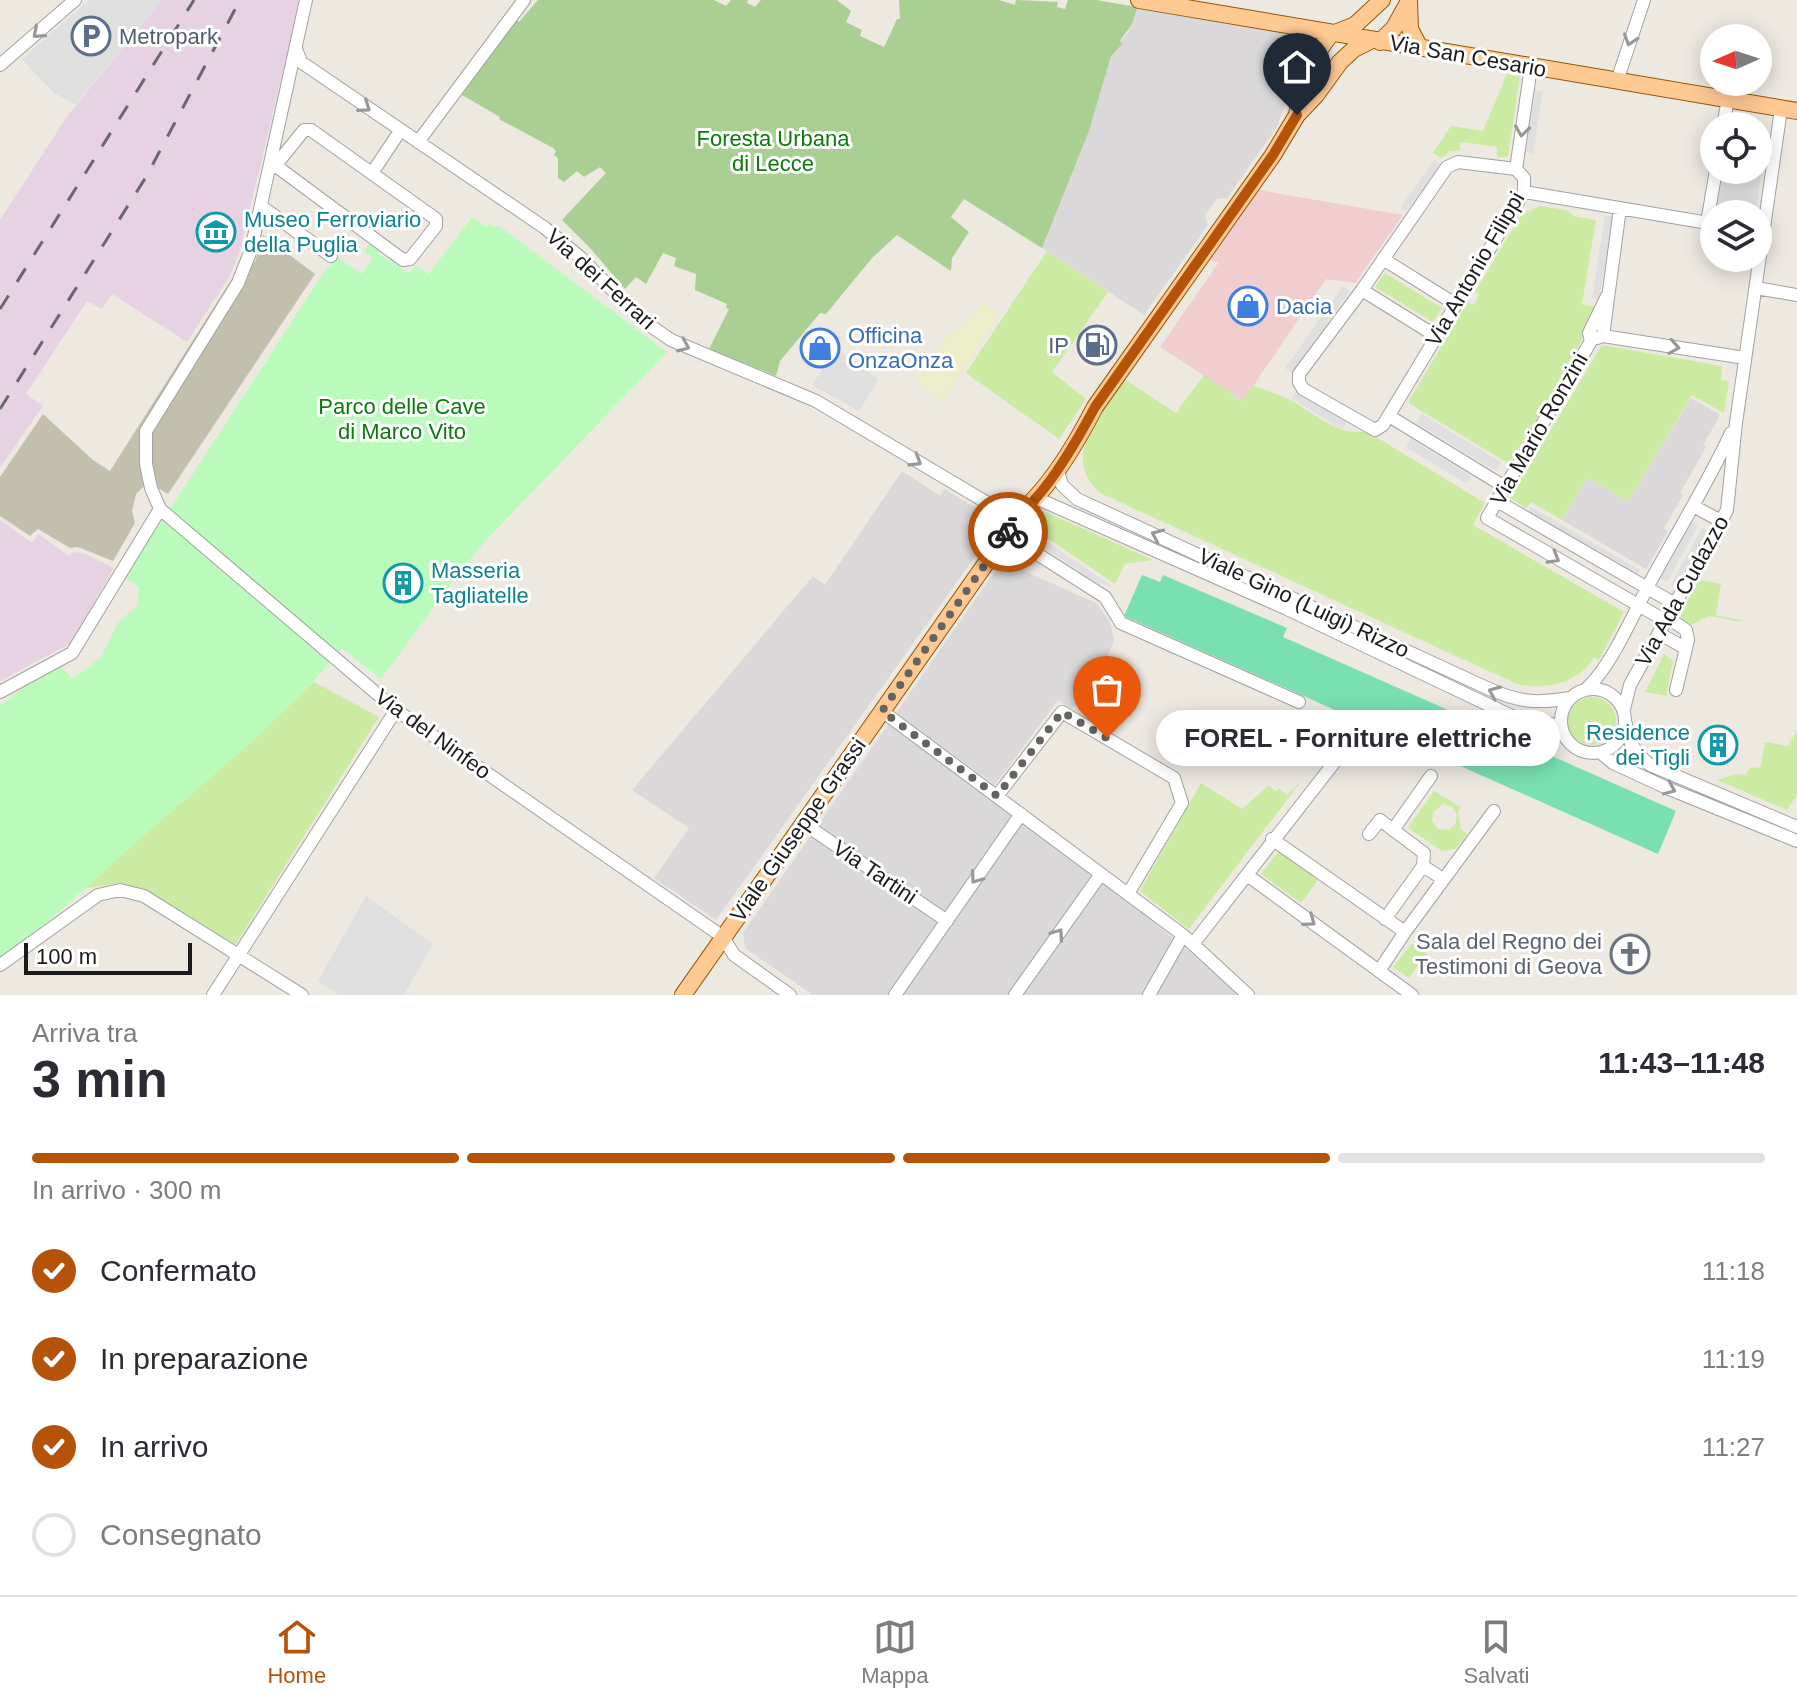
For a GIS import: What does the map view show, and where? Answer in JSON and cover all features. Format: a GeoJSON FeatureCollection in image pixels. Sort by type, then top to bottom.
{"type":"FeatureCollection","features":[{"type":"Feature","properties":{"kind":"main road","name":"Via San Cesario"},"geometry":{"type":"LineString","coordinates":[[1139,0],[1789,110]]}},
{"type":"Feature","properties":{"kind":"main road"},"geometry":{"type":"LineString","coordinates":[[1409,0],[1410,29],[1420,48]]}},
{"type":"Feature","properties":{"kind":"main road","name":"Viale Giuseppe Grassi"},"geometry":{"type":"LineString","coordinates":[[683,995],[1020,515],[1084,429],[1095,407],[1273,155],[1297,115],[1354,49],[1376,41],[1394,28],[1409,0]]}},
{"type":"Feature","properties":{"kind":"main road"},"geometry":{"type":"LineString","coordinates":[[1340,62],[1339,46],[1331,34],[1355,25],[1382,1]]}},
{"type":"Feature","properties":{"kind":"main road"},"geometry":{"type":"LineString","coordinates":[[1376,41],[1382,1]]}},
{"type":"Feature","properties":{"kind":"main road","name":"Viale Giuseppe Grassi"},"geometry":{"type":"LineString","coordinates":[[1297,115],[1302,83],[1310,64],[1331,34]]}},
{"type":"Feature","properties":{"kind":"main road","name":"Viale Giuseppe Grassi"},"geometry":{"type":"LineString","coordinates":[[1020,515],[1026,498],[1076,425],[1095,407]]}},
{"type":"Feature","properties":{"kind":"street"},"geometry":{"type":"LineString","coordinates":[[0,65],[75,0]]}},
{"type":"Feature","properties":{"kind":"street"},"geometry":{"type":"LineString","coordinates":[[0,692],[72,653],[160,509],[148,476],[146,431],[238,283],[251,250],[306,0]]}},
{"type":"Feature","properties":{"kind":"street"},"geometry":{"type":"LineString","coordinates":[[418,142],[524,0]]}},
{"type":"Feature","properties":{"kind":"street"},"geometry":{"type":"LineString","coordinates":[[1617,81],[1644,0]]}},
{"type":"Feature","properties":{"kind":"street","name":"Via dei Ferrari"},"geometry":{"type":"LineString","coordinates":[[296,47],[301,62],[545,228],[581,258],[642,320],[671,340],[816,401],[1020,515]]}},
{"type":"Feature","properties":{"kind":"street","name":"Via Antonio Filippi"},"geometry":{"type":"LineString","coordinates":[[1389,416],[1524,192],[1524,178],[1516,169],[1531,67]]}},
{"type":"Feature","properties":{"kind":"street"},"geometry":{"type":"LineString","coordinates":[[1726,112],[1728,99]]}},
{"type":"Feature","properties":{"kind":"street","name":"Via Ada Cudazzo"},"geometry":{"type":"LineString","coordinates":[[1768,200],[1789,110]]}},
{"type":"Feature","properties":{"kind":"street"},"geometry":{"type":"LineString","coordinates":[[304,130],[311,130],[436,219],[436,226],[410,259],[403,260],[272,163],[279,161],[304,130]]}},
{"type":"Feature","properties":{"kind":"street"},"geometry":{"type":"LineString","coordinates":[[372,173],[400,131]]}},
{"type":"Feature","properties":{"kind":"street"},"geometry":{"type":"LineString","coordinates":[[1505,487],[1389,416],[1375,430],[1303,389],[1299,374],[1452,163],[1516,169]]}},
{"type":"Feature","properties":{"kind":"street"},"geometry":{"type":"LineString","coordinates":[[1524,192],[1700,221]]}},
{"type":"Feature","properties":{"kind":"street"},"geometry":{"type":"LineString","coordinates":[[262,207],[331,256]]}},
{"type":"Feature","properties":{"kind":"street","name":"Via Mario Ronzini"},"geometry":{"type":"LineString","coordinates":[[1620,208],[1607,296],[1597,338],[1487,518],[1638,607]]}},
{"type":"Feature","properties":{"kind":"street"},"geometry":{"type":"LineString","coordinates":[[1383,259],[1455,304]]}},
{"type":"Feature","properties":{"kind":"street","name":"Via Ada Cudazzo"},"geometry":{"type":"LineString","coordinates":[[1624,709],[1630,685],[1727,510],[1757,272]]}},
{"type":"Feature","properties":{"kind":"street"},"geometry":{"type":"LineString","coordinates":[[1756,288],[1797,295]]}},
{"type":"Feature","properties":{"kind":"street"},"geometry":{"type":"LineString","coordinates":[[1362,290],[1436,336]]}},
{"type":"Feature","properties":{"kind":"street"},"geometry":{"type":"LineString","coordinates":[[1597,338],[1745,358]]}},
{"type":"Feature","properties":{"kind":"street","name":"Via Ada Cudazzo"},"geometry":{"type":"LineString","coordinates":[[1586,689],[1603,669],[1638,607],[1736,423]]}},
{"type":"Feature","properties":{"kind":"street","name":"Viale Gino (Luigi) Rizzo"},"geometry":{"type":"LineString","coordinates":[[1057,467],[1062,485],[1077,499],[1487,688],[1524,702],[1570,698],[1586,689]]}},
{"type":"Feature","properties":{"kind":"street"},"geometry":{"type":"LineString","coordinates":[[1497,501],[1675,604]]}},
{"type":"Feature","properties":{"kind":"street"},"geometry":{"type":"LineString","coordinates":[[1693,506],[1721,521]]}},
{"type":"Feature","properties":{"kind":"street","name":"Via del Ninfeo"},"geometry":{"type":"LineString","coordinates":[[160,509],[396,710],[723,937],[734,955],[790,995]]}},
{"type":"Feature","properties":{"kind":"street"},"geometry":{"type":"LineString","coordinates":[[1020,515],[1105,597],[1121,623],[1299,702]]}},
{"type":"Feature","properties":{"kind":"street","name":"Viale Gino (Luigi) Rizzo"},"geometry":{"type":"LineString","coordinates":[[1020,515],[1285,608],[1516,718],[1561,726]]}},
{"type":"Feature","properties":{"kind":"street"},"geometry":{"type":"LineString","coordinates":[[1638,607],[1686,630],[1688,640],[1676,690]]}},
{"type":"Feature","properties":{"kind":"street"},"geometry":{"type":"LineString","coordinates":[[1660,634],[1685,648]]}},
{"type":"Feature","properties":{"kind":"street"},"geometry":{"type":"LineString","coordinates":[[1586,689],[1608,692],[1624,709],[1628,739],[1638,755],[1650,765],[1797,827]]}},
{"type":"Feature","properties":{"kind":"street"},"geometry":{"type":"LineString","coordinates":[[1570,698],[1564,706],[1561,726],[1571,745],[1590,754],[1601,753],[1618,742],[1626,724]]}},
{"type":"Feature","properties":{"kind":"street"},"geometry":{"type":"LineString","coordinates":[[213,995],[396,710]]}},
{"type":"Feature","properties":{"kind":"street"},"geometry":{"type":"LineString","coordinates":[[882,711],[1188,940],[1248,995]]}},
{"type":"Feature","properties":{"kind":"street"},"geometry":{"type":"LineString","coordinates":[[997,796],[1062,712],[1174,778],[1182,803],[1128,894]]}},
{"type":"Feature","properties":{"kind":"street"},"geometry":{"type":"LineString","coordinates":[[1149,995],[1188,940],[1247,875],[1351,741]]}},
{"type":"Feature","properties":{"kind":"street"},"geometry":{"type":"LineString","coordinates":[[1601,753],[1613,763],[1667,788],[1768,832],[1797,841]]}},
{"type":"Feature","properties":{"kind":"street"},"geometry":{"type":"LineString","coordinates":[[1393,830],[1431,776]]}},
{"type":"Feature","properties":{"kind":"street"},"geometry":{"type":"LineString","coordinates":[[1379,971],[1494,811]]}},
{"type":"Feature","properties":{"kind":"street"},"geometry":{"type":"LineString","coordinates":[[895,995],[1021,814]]}},
{"type":"Feature","properties":{"kind":"street"},"geometry":{"type":"LineString","coordinates":[[1369,834],[1380,820],[1424,853],[1423,866],[1385,919]]}},
{"type":"Feature","properties":{"kind":"street","name":"Via Tartini"},"geometry":{"type":"LineString","coordinates":[[803,823],[947,921]]}},
{"type":"Feature","properties":{"kind":"street"},"geometry":{"type":"LineString","coordinates":[[1272,839],[1405,932]]}},
{"type":"Feature","properties":{"kind":"street"},"geometry":{"type":"LineString","coordinates":[[1423,866],[1443,879]]}},
{"type":"Feature","properties":{"kind":"street"},"geometry":{"type":"LineString","coordinates":[[1015,995],[1101,874]]}},
{"type":"Feature","properties":{"kind":"street"},"geometry":{"type":"LineString","coordinates":[[1247,875],[1412,995]]}},
{"type":"Feature","properties":{"kind":"street"},"geometry":{"type":"LineString","coordinates":[[0,965],[98,895],[120,890],[144,896],[302,995]]}},
{"type":"Feature","properties":{"kind":"shaded area","name":"Metropark"},"geometry":{"type":"Polygon","coordinates":[[[89,0],[162,0],[75,105],[53,92],[22,59],[89,0]]]}},
{"type":"Feature","properties":{"kind":"shaded area"},"geometry":{"type":"Polygon","coordinates":[[[162,0],[300,0],[240,250],[230,276],[187,342],[112,294],[102,309],[87,301],[26,394],[43,406],[0,468],[0,220],[68,115],[162,0]]]}},
{"type":"Feature","properties":{"kind":"shaded area"},"geometry":{"type":"Polygon","coordinates":[[[1137,7],[1282,33],[1294,36],[1298,46],[1288,97],[1277,127],[1227,198],[1217,199],[1205,215],[1208,225],[1144,315],[1042,248],[1089,131],[1111,56],[1129,31],[1137,7]]]}},
{"type":"Feature","properties":{"kind":"shaded area"},"geometry":{"type":"Polygon","coordinates":[[[1535,90],[1543,91],[1533,154],[1526,152],[1535,90]]]}},
{"type":"Feature","properties":{"kind":"shaded area"},"geometry":{"type":"Polygon","coordinates":[[[1434,160],[1441,164],[1406,212],[1400,208],[1434,160]]]}},
{"type":"Feature","properties":{"kind":"shaded area"},"geometry":{"type":"Polygon","coordinates":[[[1718,184],[1760,184],[1757,200],[1716,200],[1718,184]]]}},
{"type":"Feature","properties":{"kind":"shaded area","name":"Dacia"},"geometry":{"type":"Polygon","coordinates":[[[1259,190],[1403,215],[1355,283],[1326,279],[1243,401],[1160,347],[1219,262],[1210,260],[1259,190]]]}},
{"type":"Feature","properties":{"kind":"shaded area"},"geometry":{"type":"Polygon","coordinates":[[[1605,216],[1613,217],[1599,299],[1592,298],[1605,216]]]}},
{"type":"Feature","properties":{"kind":"shaded area"},"geometry":{"type":"Polygon","coordinates":[[[263,235],[315,274],[168,494],[148,482],[136,494],[132,511],[135,523],[113,561],[78,547],[70,548],[38,529],[30,536],[0,516],[0,477],[43,414],[93,460],[110,471],[233,277],[241,256],[255,262],[263,235]]]}},
{"type":"Feature","properties":{"kind":"shaded area"},"geometry":{"type":"Polygon","coordinates":[[[1343,286],[1350,291],[1292,373],[1285,368],[1343,286]]]}},
{"type":"Feature","properties":{"kind":"shaded area"},"geometry":{"type":"Polygon","coordinates":[[[836,349],[879,379],[859,411],[812,385],[836,349]]]}},
{"type":"Feature","properties":{"kind":"shaded area"},"geometry":{"type":"Polygon","coordinates":[[[1296,391],[1347,422],[1342,429],[1292,399],[1296,391]]]}},
{"type":"Feature","properties":{"kind":"shaded area"},"geometry":{"type":"Polygon","coordinates":[[[1691,398],[1719,414],[1718,419],[1664,528],[1668,531],[1646,569],[1562,520],[1588,477],[1628,501],[1691,398]]]}},
{"type":"Feature","properties":{"kind":"shaded area"},"geometry":{"type":"Polygon","coordinates":[[[1422,414],[1501,462],[1496,471],[1416,423],[1422,414]]]}},
{"type":"Feature","properties":{"kind":"shaded area"},"geometry":{"type":"Polygon","coordinates":[[[1411,439],[1471,476],[1467,484],[1406,447],[1411,439]]]}},
{"type":"Feature","properties":{"kind":"shaded area"},"geometry":{"type":"Polygon","coordinates":[[[902,471],[940,496],[944,489],[991,517],[994,530],[716,920],[654,878],[689,828],[632,790],[813,576],[825,585],[902,471]]]}},
{"type":"Feature","properties":{"kind":"shaded area"},"geometry":{"type":"Polygon","coordinates":[[[1531,507],[1640,570],[1636,576],[1527,513],[1531,507]]]}},
{"type":"Feature","properties":{"kind":"shaded area"},"geometry":{"type":"Polygon","coordinates":[[[0,520],[32,543],[38,534],[69,556],[73,552],[83,553],[114,568],[71,643],[0,681],[0,520]]]}},
{"type":"Feature","properties":{"kind":"shaded area"},"geometry":{"type":"Polygon","coordinates":[[[1691,522],[1698,526],[1667,582],[1659,578],[1691,522]]]}},
{"type":"Feature","properties":{"kind":"shaded area"},"geometry":{"type":"Polygon","coordinates":[[[1702,528],[1710,533],[1678,588],[1671,584],[1702,528]]]}},
{"type":"Feature","properties":{"kind":"shaded area"},"geometry":{"type":"Polygon","coordinates":[[[1043,539],[1112,586],[1099,584],[1036,542],[1043,539]]]}},
{"type":"Feature","properties":{"kind":"shaded area"},"geometry":{"type":"Polygon","coordinates":[[[1002,561],[1096,603],[1110,622],[1114,641],[1087,700],[1071,709],[1058,700],[995,785],[896,713],[1002,561]]]}},
{"type":"Feature","properties":{"kind":"shaded area"},"geometry":{"type":"Polygon","coordinates":[[[889,723],[1106,883],[1242,995],[813,995],[745,948],[743,933],[889,723]]]}},
{"type":"Feature","properties":{"kind":"shaded area"},"geometry":{"type":"Polygon","coordinates":[[[366,896],[433,944],[404,995],[339,995],[318,981],[366,896]]]}},
{"type":"Feature","properties":{"kind":"green space","name":"Foresta Urbana di Lecce"},"geometry":{"type":"Polygon","coordinates":[[[538,0],[714,0],[726,6],[731,0],[748,0],[747,3],[755,7],[761,0],[837,0],[851,11],[846,22],[862,30],[860,36],[884,47],[897,19],[900,19],[899,0],[999,0],[1015,5],[1016,0],[1058,2],[1057,7],[1065,9],[1068,0],[1096,0],[1137,7],[1131,26],[1120,41],[1122,44],[1111,56],[1089,131],[1042,248],[964,199],[951,217],[969,232],[952,258],[951,271],[897,235],[872,258],[826,314],[820,313],[780,361],[776,376],[709,349],[729,309],[726,308],[727,304],[695,290],[696,274],[674,266],[676,258],[663,253],[646,284],[636,277],[625,289],[562,220],[606,173],[600,167],[584,177],[577,171],[564,182],[558,178],[558,158],[553,148],[462,95],[516,20],[519,22],[538,0]]]}},
{"type":"Feature","properties":{"kind":"green space"},"geometry":{"type":"Polygon","coordinates":[[[1507,74],[1520,76],[1508,157],[1497,157],[1497,147],[1461,142],[1459,151],[1450,151],[1441,158],[1433,153],[1451,126],[1483,131],[1507,74]]]}},
{"type":"Feature","properties":{"kind":"green space"},"geometry":{"type":"Polygon","coordinates":[[[1540,206],[1566,210],[1574,216],[1596,220],[1582,304],[1596,307],[1573,358],[1509,464],[1409,401],[1468,302],[1474,305],[1479,295],[1475,292],[1521,215],[1540,206]]]}},
{"type":"Feature","properties":{"kind":"green space","name":"Parco delle Cave di Marco Vito"},"geometry":{"type":"Polygon","coordinates":[[[472,217],[486,227],[489,224],[495,228],[498,225],[667,352],[488,538],[381,679],[342,648],[296,699],[246,747],[55,915],[0,957],[0,706],[33,680],[60,666],[73,679],[102,656],[117,624],[137,605],[139,587],[123,576],[163,520],[324,272],[337,257],[362,274],[373,258],[364,251],[371,241],[380,248],[377,253],[409,273],[415,266],[429,274],[472,217]]]}},
{"type":"Feature","properties":{"kind":"green space"},"geometry":{"type":"Polygon","coordinates":[[[1047,251],[1108,292],[1052,372],[1086,399],[1059,439],[966,373],[1047,251]]]}},
{"type":"Feature","properties":{"kind":"green space"},"geometry":{"type":"Polygon","coordinates":[[[1385,273],[1442,308],[1433,322],[1375,287],[1385,273]]]}},
{"type":"Feature","properties":{"kind":"green space"},"geometry":{"type":"Polygon","coordinates":[[[984,303],[1000,314],[943,402],[915,380],[952,330],[956,333],[984,303]]]}},
{"type":"Feature","properties":{"kind":"green space"},"geometry":{"type":"Polygon","coordinates":[[[1602,345],[1722,366],[1721,380],[1729,381],[1724,413],[1692,395],[1628,501],[1588,477],[1562,520],[1531,502],[1526,508],[1510,498],[1602,345]]]}},
{"type":"Feature","properties":{"kind":"green space"},"geometry":{"type":"Polygon","coordinates":[[[1204,375],[1242,401],[1253,386],[1290,400],[1345,431],[1366,431],[1485,503],[1473,525],[1624,612],[1599,660],[1594,657],[1580,673],[1560,683],[1538,686],[1517,684],[1100,493],[1088,479],[1083,464],[1084,450],[1095,421],[1124,379],[1176,413],[1204,375]]]}},
{"type":"Feature","properties":{"kind":"green space"},"geometry":{"type":"Polygon","coordinates":[[[1041,511],[1153,560],[1125,564],[1115,584],[1028,525],[1041,511]]]}},
{"type":"Feature","properties":{"kind":"green space"},"geometry":{"type":"Polygon","coordinates":[[[1142,575],[1160,582],[1163,575],[1287,628],[1283,637],[1676,811],[1658,854],[1124,616],[1142,575]]]}},
{"type":"Feature","properties":{"kind":"green space"},"geometry":{"type":"Polygon","coordinates":[[[1699,580],[1721,584],[1716,615],[1740,622],[1709,616],[1691,625],[1681,618],[1699,580]]]}},
{"type":"Feature","properties":{"kind":"green space"},"geometry":{"type":"Polygon","coordinates":[[[1664,654],[1673,661],[1666,696],[1645,692],[1664,654]]]}},
{"type":"Feature","properties":{"kind":"green space"},"geometry":{"type":"Polygon","coordinates":[[[314,682],[379,717],[234,947],[147,892],[120,883],[82,889],[314,682]]]}},
{"type":"Feature","properties":{"kind":"green space"},"geometry":{"type":"Polygon","coordinates":[[[1592,697],[1601,698],[1609,704],[1615,712],[1615,730],[1609,738],[1601,744],[1592,745],[1583,744],[1575,738],[1569,730],[1568,721],[1569,712],[1575,704],[1583,698],[1592,697]]]}},
{"type":"Feature","properties":{"kind":"green space"},"geometry":{"type":"Polygon","coordinates":[[[1797,731],[1797,795],[1787,810],[1717,780],[1736,774],[1745,775],[1751,767],[1760,768],[1765,742],[1788,746],[1797,731]]]}},
{"type":"Feature","properties":{"kind":"green space"},"geometry":{"type":"Polygon","coordinates":[[[1302,780],[1189,929],[1140,891],[1201,783],[1242,809],[1269,785],[1287,795],[1302,780]]]}},
{"type":"Feature","properties":{"kind":"green space"},"geometry":{"type":"Polygon","coordinates":[[[1434,791],[1461,807],[1458,811],[1461,829],[1467,834],[1456,849],[1442,851],[1408,828],[1434,791]],[[1443,804],[1433,812],[1432,821],[1438,829],[1448,830],[1455,825],[1457,815],[1452,807],[1443,804]]]}},
{"type":"Feature","properties":{"kind":"green space"},"geometry":{"type":"Polygon","coordinates":[[[1279,851],[1318,880],[1302,902],[1261,874],[1279,851]]]}},
{"type":"Feature","properties":{"kind":"green space"},"geometry":{"type":"Polygon","coordinates":[[[1412,943],[1427,953],[1409,978],[1393,967],[1412,943]]]}},
{"type":"Feature","properties":{"kind":"railway"},"geometry":{"type":"LineString","coordinates":[[0,309],[194,0]]}},
{"type":"Feature","properties":{"kind":"railway"},"geometry":{"type":"LineString","coordinates":[[0,409],[146,177],[240,0]]}},
{"type":"Feature","properties":{"kind":"way so far"},"geometry":{"type":"LineString","coordinates":[[1008,532],[882,711],[997,796],[1062,712],[1107,738]]}},
{"type":"Feature","properties":{"kind":"place","name":"Metropark"},"geometry":{"type":"Point","coordinates":[91,36]}},
{"type":"Feature","properties":{"kind":"place","name":"Museo Ferroviario della Puglia"},"geometry":{"type":"Point","coordinates":[216,232]}},
{"type":"Feature","properties":{"kind":"place","name":"Dacia"},"geometry":{"type":"Point","coordinates":[1248,306]}},
{"type":"Feature","properties":{"kind":"place","name":"IP"},"geometry":{"type":"Point","coordinates":[1097,345]}},
{"type":"Feature","properties":{"kind":"place","name":"Officina OnzaOnza"},"geometry":{"type":"Point","coordinates":[820,348]}},
{"type":"Feature","properties":{"kind":"place","name":"Masseria Tagliatelle"},"geometry":{"type":"Point","coordinates":[403,583]}},
{"type":"Feature","properties":{"kind":"place","name":"FOREL - Forniture elettriche"},"geometry":{"type":"Point","coordinates":[1107,738]}},
{"type":"Feature","properties":{"kind":"place","name":"Residence dei Tigli"},"geometry":{"type":"Point","coordinates":[1718,745]}},
{"type":"Feature","properties":{"kind":"place","name":"Sala del Regno dei Testimoni di Geova"},"geometry":{"type":"Point","coordinates":[1630,954]}},
{"type":"Feature","properties":{"kind":"route"},"geometry":{"type":"LineString","coordinates":[[1008,532],[1084,429],[1095,407],[1273,155],[1297,115]]}}]}
